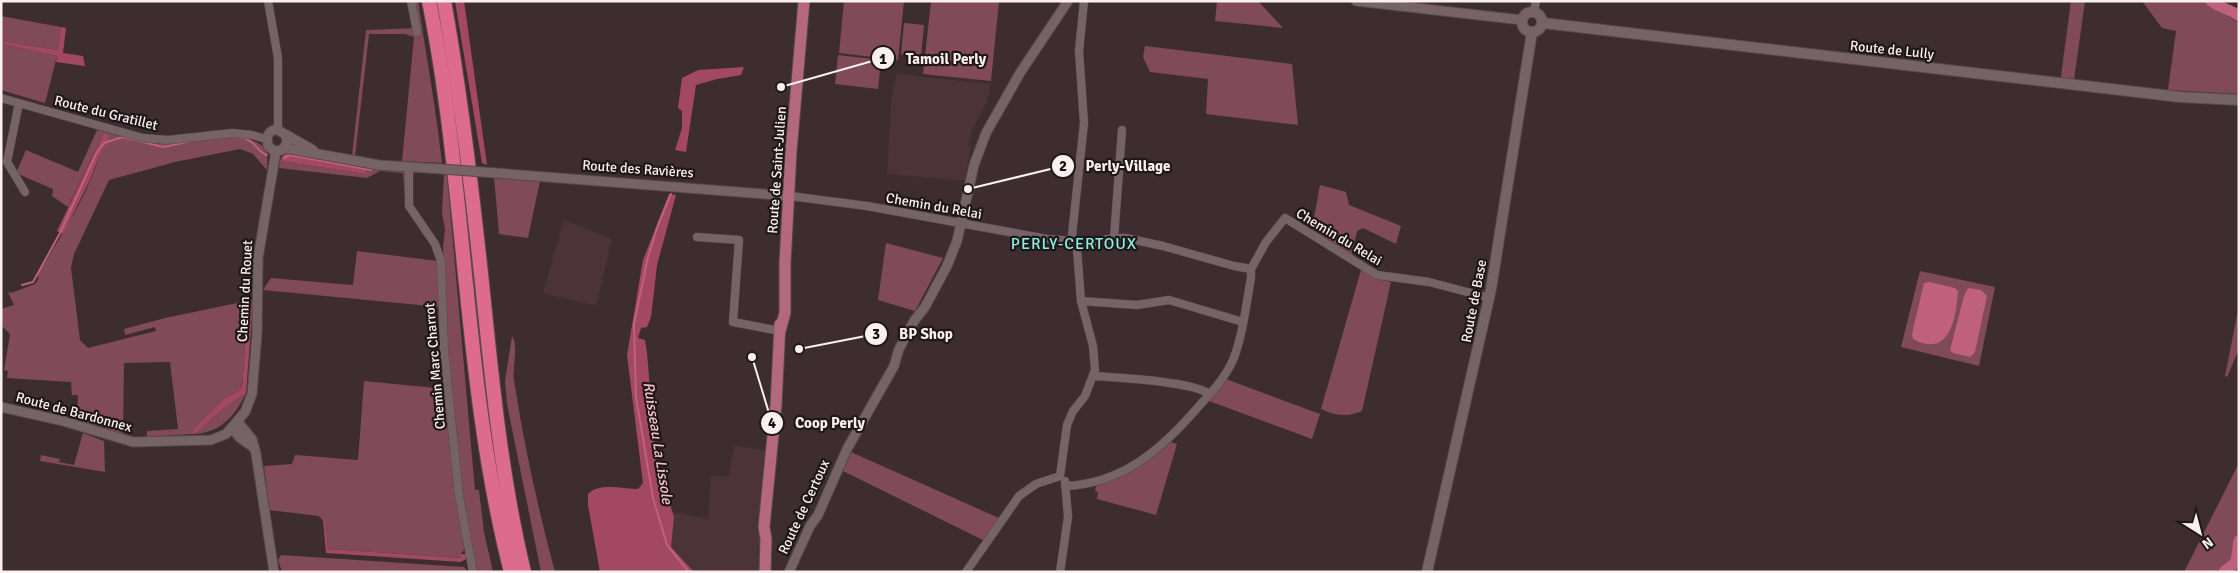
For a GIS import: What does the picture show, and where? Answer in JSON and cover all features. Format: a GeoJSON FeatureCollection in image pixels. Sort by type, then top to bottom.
{"type":"FeatureCollection","features":[{"type":"Feature","properties":{"kind":"highway"},"geometry":{"type":"LineString","coordinates":[[429,1],[450,135],[481,414],[500,529],[511,572]]}},
{"type":"Feature","properties":{"kind":"highway"},"geometry":{"type":"LineString","coordinates":[[444,1],[467,153],[499,439],[524,572]]}},
{"type":"Feature","properties":{"kind":"highway"},"geometry":{"type":"LineString","coordinates":[[500,529],[500,556],[503,572]]}},
{"type":"Feature","properties":{"kind":"main road","name":"Route de Saint-Julien"},"geometry":{"type":"LineString","coordinates":[[758,572],[759,543],[764,528],[776,405],[781,291],[786,280],[791,152],[804,1]]}},
{"type":"Feature","properties":{"kind":"main road"},"geometry":{"type":"LineString","coordinates":[[1535,6],[1542,23],[1539,30],[1532,32],[1525,30],[1522,20],[1525,14],[1535,6]]}},
{"type":"Feature","properties":{"kind":"main road","name":"Route de Lully"},"geometry":{"type":"LineString","coordinates":[[1542,23],[2180,97],[2239,100]]}},
{"type":"Feature","properties":{"kind":"main road","name":"Route de Base"},"geometry":{"type":"LineString","coordinates":[[1427,572],[1490,298],[1532,32]]}},
{"type":"Feature","properties":{"kind":"main road","name":"Route de Saint-Julien"},"geometry":{"type":"LineString","coordinates":[[764,528],[766,539],[764,572]]}},
{"type":"Feature","properties":{"kind":"street"},"geometry":{"type":"LineString","coordinates":[[268,1],[279,67],[278,130]]}},
{"type":"Feature","properties":{"kind":"street"},"geometry":{"type":"LineString","coordinates":[[411,1],[417,32]]}},
{"type":"Feature","properties":{"kind":"street","name":"Route de Certoux"},"geometry":{"type":"LineString","coordinates":[[789,572],[810,526],[818,515],[847,449],[894,366],[898,349],[944,272],[953,251],[974,165],[986,133],[1020,73],[1068,1]]}},
{"type":"Feature","properties":{"kind":"street"},"geometry":{"type":"LineString","coordinates":[[1060,572],[1068,517],[1065,486],[1060,476],[1066,425],[1073,411],[1086,396],[1094,376],[1094,356],[1081,301],[1075,243],[1084,123],[1079,51],[1084,1]]}},
{"type":"Feature","properties":{"kind":"street"},"geometry":{"type":"LineString","coordinates":[[1356,1],[1522,20]]}},
{"type":"Feature","properties":{"kind":"street","name":"Route du Gratillet"},"geometry":{"type":"LineString","coordinates":[[1,98],[143,138],[168,140],[232,133],[252,134],[266,138]]}},
{"type":"Feature","properties":{"kind":"street"},"geometry":{"type":"LineString","coordinates":[[19,103],[7,162],[25,192]]}},
{"type":"Feature","properties":{"kind":"street"},"geometry":{"type":"LineString","coordinates":[[320,153],[278,130],[270,132],[266,138],[269,148],[320,153],[345,159],[409,167]]}},
{"type":"Feature","properties":{"kind":"street"},"geometry":{"type":"LineString","coordinates":[[1114,238],[1122,130]]}},
{"type":"Feature","properties":{"kind":"street"},"geometry":{"type":"LineString","coordinates":[[280,150],[288,141],[286,135]]}},
{"type":"Feature","properties":{"kind":"street","name":"Chemin du Rouet"},"geometry":{"type":"LineString","coordinates":[[235,425],[247,408],[253,390],[257,334],[258,258],[280,150]]}},
{"type":"Feature","properties":{"kind":"street","name":"Route des Ravières"},"geometry":{"type":"LineString","coordinates":[[409,167],[790,196]]}},
{"type":"Feature","properties":{"kind":"street","name":"Chemin Marc Charrot"},"geometry":{"type":"LineString","coordinates":[[409,167],[408,206],[434,244],[441,261],[444,349],[459,496],[473,572]]}},
{"type":"Feature","properties":{"kind":"street","name":"Chemin du Relai"},"geometry":{"type":"LineString","coordinates":[[790,196],[867,206],[1075,243],[1114,238],[1157,245],[1251,269],[1266,242],[1284,218],[1377,275],[1429,282],[1490,298]]}},
{"type":"Feature","properties":{"kind":"street"},"geometry":{"type":"LineString","coordinates":[[697,237],[740,240],[733,322],[780,331]]}},
{"type":"Feature","properties":{"kind":"street"},"geometry":{"type":"LineString","coordinates":[[1065,486],[1096,482],[1124,472],[1158,450],[1210,394],[1232,361],[1243,322],[1251,269]]}},
{"type":"Feature","properties":{"kind":"street"},"geometry":{"type":"LineString","coordinates":[[1081,301],[1137,305],[1169,300],[1243,322]]}},
{"type":"Feature","properties":{"kind":"street"},"geometry":{"type":"LineString","coordinates":[[1094,376],[1175,384],[1204,390],[1210,394]]}},
{"type":"Feature","properties":{"kind":"street","name":"Route de Bardonnex"},"geometry":{"type":"LineString","coordinates":[[1,407],[63,421],[132,442],[211,440],[220,438],[235,425]]}},
{"type":"Feature","properties":{"kind":"street"},"geometry":{"type":"LineString","coordinates":[[235,425],[252,439],[260,475],[274,572]]}},
{"type":"Feature","properties":{"kind":"street"},"geometry":{"type":"LineString","coordinates":[[966,572],[1019,496],[1036,484],[1060,476]]}},
{"type":"Feature","properties":{"kind":"shaded area"},"geometry":{"type":"Polygon","coordinates":[[[413,1],[418,1],[442,163],[402,161],[414,37],[405,34],[369,34],[355,156],[352,156],[366,30],[418,28],[413,1]]]}},
{"type":"Feature","properties":{"kind":"shaded area"},"geometry":{"type":"Polygon","coordinates":[[[455,1],[464,1],[487,165],[482,163],[455,1]]]}},
{"type":"Feature","properties":{"kind":"shaded area"},"geometry":{"type":"Polygon","coordinates":[[[844,1],[904,1],[898,60],[839,53],[844,1]]]}},
{"type":"Feature","properties":{"kind":"shaded area"},"geometry":{"type":"Polygon","coordinates":[[[931,1],[999,1],[991,81],[923,74],[931,1]]]}},
{"type":"Feature","properties":{"kind":"shaded area"},"geometry":{"type":"Polygon","coordinates":[[[1217,1],[1258,1],[1283,28],[1215,21],[1217,1]]]}},
{"type":"Feature","properties":{"kind":"shaded area"},"geometry":{"type":"Polygon","coordinates":[[[2071,1],[2085,1],[2074,80],[2063,79],[2061,76],[2071,1]]]}},
{"type":"Feature","properties":{"kind":"shaded area"},"geometry":{"type":"Polygon","coordinates":[[[2142,1],[2205,1],[2239,23],[2239,94],[2168,90],[2176,31],[2162,28],[2142,1]]]}},
{"type":"Feature","properties":{"kind":"shaded area"},"geometry":{"type":"Polygon","coordinates":[[[1,16],[61,27],[58,50],[1,41],[1,16]]]}},
{"type":"Feature","properties":{"kind":"shaded area"},"geometry":{"type":"Polygon","coordinates":[[[904,23],[924,25],[921,56],[901,54],[904,23]]]}},
{"type":"Feature","properties":{"kind":"shaded area"},"geometry":{"type":"Polygon","coordinates":[[[61,27],[66,28],[63,53],[83,56],[85,66],[56,62],[57,56],[1,44],[1,41],[58,50],[61,27]]]}},
{"type":"Feature","properties":{"kind":"shaded area"},"geometry":{"type":"Polygon","coordinates":[[[1,44],[57,56],[45,103],[1,90],[1,44]]]}},
{"type":"Feature","properties":{"kind":"shaded area"},"geometry":{"type":"Polygon","coordinates":[[[1145,46],[1292,64],[1298,125],[1206,114],[1208,79],[1150,72],[1143,57],[1145,46]]]}},
{"type":"Feature","properties":{"kind":"shaded area"},"geometry":{"type":"Polygon","coordinates":[[[838,55],[881,60],[878,89],[835,84],[838,55]]]}},
{"type":"Feature","properties":{"kind":"shaded area"},"geometry":{"type":"Polygon","coordinates":[[[744,67],[741,75],[696,85],[686,152],[675,150],[682,128],[682,111],[678,108],[682,78],[698,70],[744,67]]]}},
{"type":"Feature","properties":{"kind":"shaded area"},"geometry":{"type":"Polygon","coordinates":[[[897,74],[990,84],[988,100],[973,128],[968,146],[971,146],[965,181],[887,174],[892,92],[897,74]]]}},
{"type":"Feature","properties":{"kind":"shaded area"},"geometry":{"type":"Polygon","coordinates":[[[97,130],[137,140],[209,136],[245,138],[258,143],[266,151],[267,170],[253,154],[240,149],[175,162],[109,180],[74,254],[71,268],[80,340],[88,348],[156,331],[155,327],[125,335],[124,329],[165,318],[252,300],[252,316],[247,317],[242,388],[224,399],[193,429],[192,434],[147,437],[147,431],[178,429],[170,362],[124,363],[123,434],[77,420],[78,395],[72,395],[71,382],[7,378],[8,371],[4,370],[10,334],[1,325],[1,309],[14,305],[8,292],[11,293],[35,284],[39,278],[37,276],[86,189],[94,171],[104,133],[68,207],[52,196],[53,189],[18,174],[17,171],[26,150],[78,172],[97,130]]]}},
{"type":"Feature","properties":{"kind":"shaded area"},"geometry":{"type":"Polygon","coordinates":[[[104,133],[107,134],[109,142],[102,149],[90,180],[63,234],[57,231],[104,133]]]}},
{"type":"Feature","properties":{"kind":"shaded area"},"geometry":{"type":"Polygon","coordinates":[[[290,151],[364,168],[366,172],[365,174],[280,161],[284,154],[290,151]]]}},
{"type":"Feature","properties":{"kind":"shaded area"},"geometry":{"type":"Polygon","coordinates":[[[280,161],[365,174],[364,168],[405,171],[405,201],[403,173],[380,171],[367,178],[279,168],[280,161]]]}},
{"type":"Feature","properties":{"kind":"shaded area"},"geometry":{"type":"Polygon","coordinates":[[[444,174],[447,175],[475,490],[479,490],[484,532],[493,572],[476,572],[464,507],[447,348],[443,248],[445,229],[442,213],[444,174]]]}},
{"type":"Feature","properties":{"kind":"shaded area"},"geometry":{"type":"Polygon","coordinates":[[[494,177],[540,181],[528,238],[499,234],[494,177]]]}},
{"type":"Feature","properties":{"kind":"shaded area"},"geometry":{"type":"Polygon","coordinates":[[[1320,185],[1346,192],[1349,205],[1401,226],[1396,244],[1363,228],[1357,231],[1352,255],[1312,229],[1320,185]]]}},
{"type":"Feature","properties":{"kind":"shaded area"},"geometry":{"type":"Polygon","coordinates":[[[669,194],[676,195],[657,265],[651,317],[647,327],[641,328],[638,338],[645,340],[647,353],[656,461],[674,517],[671,547],[694,572],[600,572],[588,505],[588,494],[593,490],[605,487],[638,489],[643,483],[627,355],[643,260],[669,194]]]}},
{"type":"Feature","properties":{"kind":"shaded area"},"geometry":{"type":"Polygon","coordinates":[[[564,220],[612,239],[596,306],[543,293],[564,220]]]}},
{"type":"Feature","properties":{"kind":"shaded area"},"geometry":{"type":"Polygon","coordinates":[[[886,243],[943,258],[915,311],[878,300],[886,243]]]}},
{"type":"Feature","properties":{"kind":"shaded area"},"geometry":{"type":"Polygon","coordinates":[[[357,251],[438,261],[440,307],[263,290],[271,278],[353,285],[357,251]]]}},
{"type":"Feature","properties":{"kind":"shaded area"},"geometry":{"type":"Polygon","coordinates":[[[1361,270],[1377,279],[1391,282],[1362,411],[1347,415],[1336,414],[1321,409],[1361,270]]]}},
{"type":"Feature","properties":{"kind":"shaded area"},"geometry":{"type":"Polygon","coordinates":[[[1920,271],[1995,287],[1979,366],[1901,347],[1920,271]]]}},
{"type":"Feature","properties":{"kind":"shaded area"},"geometry":{"type":"Polygon","coordinates":[[[1929,282],[1955,288],[1958,291],[1953,323],[1949,333],[1943,340],[1935,344],[1925,344],[1913,339],[1912,334],[1924,283],[1929,282]]]}},
{"type":"Feature","properties":{"kind":"shaded area"},"geometry":{"type":"Polygon","coordinates":[[[1968,288],[1981,290],[1987,296],[1975,352],[1970,357],[1953,353],[1950,350],[1964,296],[1968,288]]]}},
{"type":"Feature","properties":{"kind":"shaded area"},"geometry":{"type":"Polygon","coordinates":[[[2239,305],[2239,349],[2227,377],[2225,376],[2239,305]]]}},
{"type":"Feature","properties":{"kind":"shaded area"},"geometry":{"type":"Polygon","coordinates":[[[247,316],[252,316],[246,393],[223,409],[195,434],[192,434],[193,429],[224,399],[242,388],[247,316]]]}},
{"type":"Feature","properties":{"kind":"shaded area"},"geometry":{"type":"Polygon","coordinates":[[[512,336],[515,345],[514,380],[522,429],[537,501],[555,572],[541,572],[507,404],[505,381],[512,336]]]}},
{"type":"Feature","properties":{"kind":"shaded area"},"geometry":{"type":"Polygon","coordinates":[[[1226,379],[1320,414],[1312,439],[1209,401],[1226,379]]]}},
{"type":"Feature","properties":{"kind":"shaded area"},"geometry":{"type":"Polygon","coordinates":[[[364,381],[446,389],[465,548],[461,558],[328,549],[326,524],[319,516],[269,510],[264,466],[292,464],[295,455],[358,460],[364,381]]]}},
{"type":"Feature","properties":{"kind":"shaded area"},"geometry":{"type":"Polygon","coordinates":[[[246,393],[237,409],[226,421],[212,430],[195,434],[223,409],[246,393]]]}},
{"type":"Feature","properties":{"kind":"shaded area"},"geometry":{"type":"Polygon","coordinates":[[[83,433],[104,441],[105,472],[40,461],[41,455],[60,459],[59,462],[74,465],[83,433]]]}},
{"type":"Feature","properties":{"kind":"shaded area"},"geometry":{"type":"Polygon","coordinates":[[[1171,442],[1177,444],[1156,515],[1097,499],[1098,492],[1095,491],[1096,486],[1136,468],[1171,442]]]}},
{"type":"Feature","properties":{"kind":"shaded area"},"geometry":{"type":"Polygon","coordinates":[[[734,445],[769,451],[761,572],[694,572],[671,547],[674,517],[671,512],[708,519],[711,475],[729,477],[734,445]]]}},
{"type":"Feature","properties":{"kind":"shaded area"},"geometry":{"type":"Polygon","coordinates":[[[851,452],[1001,519],[985,541],[841,470],[851,452]]]}},
{"type":"Feature","properties":{"kind":"shaded area"},"geometry":{"type":"Polygon","coordinates":[[[2239,463],[2239,572],[2184,572],[2239,463]]]}},
{"type":"Feature","properties":{"kind":"shaded area"},"geometry":{"type":"Polygon","coordinates":[[[323,519],[326,524],[328,549],[461,558],[461,554],[466,554],[466,559],[461,562],[326,553],[323,519]]]}},
{"type":"Feature","properties":{"kind":"shaded area"},"geometry":{"type":"Polygon","coordinates":[[[281,555],[464,567],[469,572],[282,572],[278,560],[281,555]]]}},
{"type":"Feature","properties":{"kind":"waterway"},"geometry":{"type":"LineString","coordinates":[[2211,1],[2239,16]]}},
{"type":"Feature","properties":{"kind":"waterway"},"geometry":{"type":"LineString","coordinates":[[22,285],[33,282],[60,233],[96,154],[104,143],[123,137],[163,147],[187,142]]}},
{"type":"Feature","properties":{"kind":"waterway"},"geometry":{"type":"LineString","coordinates":[[239,137],[253,143],[267,155]]}},
{"type":"Feature","properties":{"kind":"waterway"},"geometry":{"type":"LineString","coordinates":[[284,158],[290,155],[371,170]]}},
{"type":"Feature","properties":{"kind":"waterway","name":"Ruisseau La Lissole"},"geometry":{"type":"LineString","coordinates":[[671,194],[658,225],[648,257],[634,324],[636,397],[653,498],[667,545],[689,572]]}},
{"type":"Feature","properties":{"kind":"waterway"},"geometry":{"type":"LineString","coordinates":[[2224,572],[2236,562],[2239,541]]}},
{"type":"Feature","properties":{"kind":"place","name":"Tamoil Perly"},"geometry":{"type":"Point","coordinates":[781,87]}},
{"type":"Feature","properties":{"kind":"place","name":"Perly-Village"},"geometry":{"type":"Point","coordinates":[968,189]}},
{"type":"Feature","properties":{"kind":"place","name":"BP Shop"},"geometry":{"type":"Point","coordinates":[799,349]}},
{"type":"Feature","properties":{"kind":"place","name":"Coop Perly"},"geometry":{"type":"Point","coordinates":[752,357]}},
{"type":"Feature","properties":{"kind":"district","name":"PERLY-CERTOUX"},"geometry":{"type":"Point","coordinates":[1074,244]}}]}
